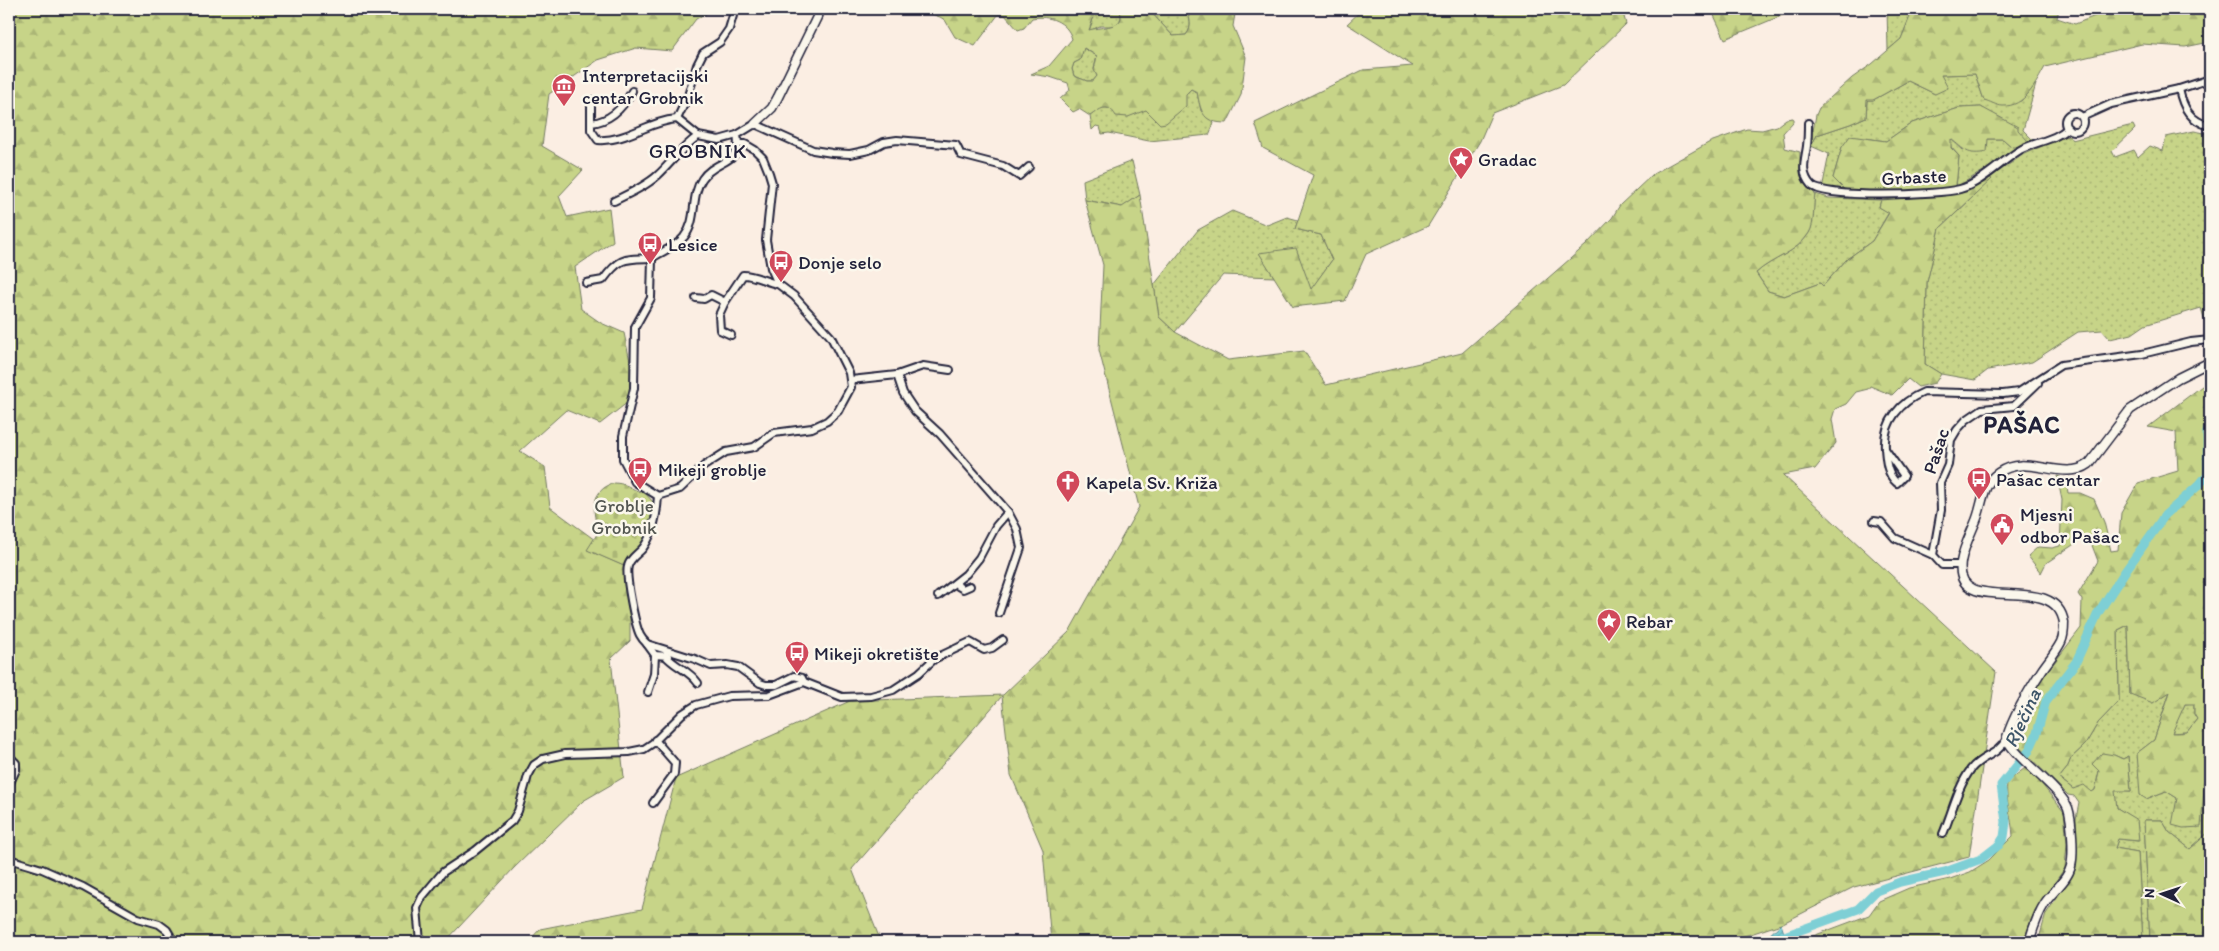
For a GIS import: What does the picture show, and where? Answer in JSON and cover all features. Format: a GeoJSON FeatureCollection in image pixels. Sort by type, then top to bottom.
{"type":"FeatureCollection","features":[{"type":"Feature","properties":{"kind":"main road"},"geometry":{"type":"LineString","coordinates":[[755,124],[772,108],[817,17],[818,9]]}},
{"type":"Feature","properties":{"kind":"main road"},"geometry":{"type":"LineString","coordinates":[[2029,942],[2044,904],[2071,866],[2071,822],[2064,801],[2008,743],[2008,733],[2031,687],[2061,642],[2064,633],[2062,615],[2056,605],[2048,600],[2038,596],[2018,594],[1986,594],[1977,591],[1965,581],[1961,565],[1979,515],[1985,488],[1999,472],[2006,468],[2019,466],[2048,467],[2074,472],[2082,469],[2089,464],[2130,410],[2178,378],[2210,362]]}},
{"type":"Feature","properties":{"kind":"street"},"geometry":{"type":"LineString","coordinates":[[677,119],[688,96],[697,65],[703,53],[720,42],[729,29],[735,9]]}},
{"type":"Feature","properties":{"kind":"street","name":"Grbaste"},"geometry":{"type":"LineString","coordinates":[[2082,117],[2111,104],[2179,89],[2210,79]]}},
{"type":"Feature","properties":{"kind":"street"},"geometry":{"type":"LineString","coordinates":[[2179,89],[2185,109],[2202,124],[2210,126]]}},
{"type":"Feature","properties":{"kind":"street"},"geometry":{"type":"LineString","coordinates":[[591,123],[603,122],[610,118],[632,91]]}},
{"type":"Feature","properties":{"kind":"street"},"geometry":{"type":"LineString","coordinates":[[590,100],[591,130],[596,138],[603,141],[617,140],[660,121],[677,119],[698,136],[719,140],[738,135],[755,124],[813,150],[850,154],[868,150],[884,142],[897,140],[956,145],[961,155],[1003,166],[1019,176],[1029,167]]}},
{"type":"Feature","properties":{"kind":"street","name":"Grbaste"},"geometry":{"type":"LineString","coordinates":[[2068,128],[2065,119],[2069,114],[2074,113],[2082,117]]}},
{"type":"Feature","properties":{"kind":"street","name":"Grbaste"},"geometry":{"type":"LineString","coordinates":[[2068,128],[2072,130],[2080,128],[2083,123],[2082,117]]}},
{"type":"Feature","properties":{"kind":"street","name":"Grbaste"},"geometry":{"type":"LineString","coordinates":[[1808,123],[1807,147],[1803,165],[1806,177],[1812,186],[1817,191],[1829,193],[1873,194],[1910,194],[1962,189],[2020,150],[2061,134],[2068,128]]}},
{"type":"Feature","properties":{"kind":"street"},"geometry":{"type":"LineString","coordinates":[[586,283],[603,280],[615,264],[625,259],[652,258],[682,239],[691,225],[694,197],[700,181],[707,172],[732,158],[739,144],[738,135]]}},
{"type":"Feature","properties":{"kind":"street"},"geometry":{"type":"LineString","coordinates":[[614,201],[636,190],[658,175],[680,150],[698,136]]}},
{"type":"Feature","properties":{"kind":"street"},"geometry":{"type":"LineString","coordinates":[[739,144],[745,144],[763,158],[772,183],[766,240],[771,268],[778,284]]}},
{"type":"Feature","properties":{"kind":"street"},"geometry":{"type":"LineString","coordinates":[[652,258],[651,298],[635,327],[634,388],[623,436],[623,459],[635,482],[658,496],[680,489],[704,466],[726,452],[754,447],[774,434],[812,428],[827,421],[838,411],[848,394],[851,380],[831,337],[794,296],[778,284],[764,282],[750,275],[743,275],[725,302],[719,315],[720,330],[731,335]]}},
{"type":"Feature","properties":{"kind":"street"},"geometry":{"type":"LineString","coordinates":[[696,298],[704,299],[712,295],[725,302]]}},
{"type":"Feature","properties":{"kind":"street","name":"Pašac"},"geometry":{"type":"LineString","coordinates":[[1885,449],[1904,476],[1898,483],[1885,463],[1884,437],[1898,409],[1915,396],[1933,392],[2003,394],[2019,392],[2050,370],[2060,366],[2142,354],[2191,342],[2210,340]]}},
{"type":"Feature","properties":{"kind":"street"},"geometry":{"type":"LineString","coordinates":[[851,380],[897,375],[923,366],[950,370]]}},
{"type":"Feature","properties":{"kind":"street"},"geometry":{"type":"LineString","coordinates":[[897,375],[903,393],[915,411],[940,434],[1008,512],[1020,536],[1021,548],[999,613]]}},
{"type":"Feature","properties":{"kind":"street","name":"Pašac"},"geometry":{"type":"LineString","coordinates":[[1933,555],[1940,515],[1940,483],[1948,465],[1951,440],[1956,430],[1982,409],[2014,406],[2036,386],[2041,378]]}},
{"type":"Feature","properties":{"kind":"street"},"geometry":{"type":"LineString","coordinates":[[648,692],[654,674],[655,655],[642,640],[637,626],[628,568],[632,558],[639,553],[650,536],[656,516],[658,496]]}},
{"type":"Feature","properties":{"kind":"street"},"geometry":{"type":"LineString","coordinates":[[938,596],[957,582],[979,558],[996,526],[1008,512]]}},
{"type":"Feature","properties":{"kind":"street"},"geometry":{"type":"LineString","coordinates":[[1874,521],[1881,522],[1895,538],[1933,555],[1942,565],[1961,565]]}},
{"type":"Feature","properties":{"kind":"street"},"geometry":{"type":"LineString","coordinates":[[957,582],[958,586],[963,589],[970,586]]}},
{"type":"Feature","properties":{"kind":"street"},"geometry":{"type":"LineString","coordinates":[[420,942],[421,936],[417,908],[422,897],[443,872],[475,851],[512,821],[518,811],[528,776],[534,765],[543,760],[565,754],[629,752],[644,749],[682,714],[696,705],[729,696],[744,694],[769,695],[804,682],[816,684],[826,691],[842,697],[871,696],[892,690],[919,673],[934,659],[962,645],[970,642],[984,650],[992,648],[1003,640]]}},
{"type":"Feature","properties":{"kind":"street"},"geometry":{"type":"LineString","coordinates":[[647,644],[711,666],[727,665],[738,667],[760,683],[766,685],[776,685],[794,676],[802,678],[804,682]]}},
{"type":"Feature","properties":{"kind":"street"},"geometry":{"type":"LineString","coordinates":[[655,655],[685,656]]}},
{"type":"Feature","properties":{"kind":"street"},"geometry":{"type":"LineString","coordinates":[[665,655],[678,667],[692,673],[698,682]]}},
{"type":"Feature","properties":{"kind":"street"},"geometry":{"type":"LineString","coordinates":[[653,803],[674,774],[675,768],[675,764],[655,740]]}},
{"type":"Feature","properties":{"kind":"street"},"geometry":{"type":"LineString","coordinates":[[1943,834],[1971,769],[1982,758],[1999,751],[2008,743]]}},
{"type":"Feature","properties":{"kind":"street"},"geometry":{"type":"LineString","coordinates":[[9,756],[16,763],[16,770],[9,785]]}},
{"type":"Feature","properties":{"kind":"street"},"geometry":{"type":"LineString","coordinates":[[9,859],[42,869],[83,887],[138,918],[159,924],[166,930],[174,942]]}},
{"type":"Feature","properties":{"kind":"green space"},"geometry":{"type":"Polygon","coordinates":[[[9,9],[715,9],[696,19],[672,51],[636,48],[598,60],[549,94],[542,146],[583,170],[559,196],[567,217],[609,208],[613,241],[575,267],[581,309],[601,323],[624,333],[637,395],[600,424],[566,410],[520,451],[545,467],[550,507],[595,540],[588,550],[624,566],[630,610],[630,641],[611,659],[624,777],[583,801],[514,868],[445,942],[401,942],[398,940],[381,942],[18,942],[9,930],[9,9]]]}},
{"type":"Feature","properties":{"kind":"green space"},"geometry":{"type":"Polygon","coordinates":[[[918,9],[1104,9],[1093,19],[1089,30],[1113,25],[1120,21],[1120,9],[1148,9],[1173,36],[1186,35],[1190,29],[1189,16],[1186,9],[1230,9],[1235,14],[1233,26],[1246,57],[1241,95],[1227,123],[1219,123],[1208,119],[1202,111],[1197,92],[1191,89],[1186,94],[1186,106],[1166,123],[1160,124],[1146,110],[1128,117],[1116,116],[1107,108],[1101,109],[1090,116],[1079,109],[1073,112],[1060,99],[1070,90],[1068,83],[1050,77],[1031,74],[1049,66],[1072,39],[1070,33],[1061,24],[1044,17],[1038,17],[1032,18],[1024,28],[1018,30],[1005,15],[998,15],[975,46],[955,37],[945,20],[918,9]],[[1084,48],[1080,60],[1074,63],[1072,69],[1074,76],[1087,81],[1093,81],[1097,76],[1094,70],[1097,56],[1084,48]]]}},
{"type":"Feature","properties":{"kind":"green space"},"geometry":{"type":"Polygon","coordinates":[[[1103,9],[1120,9],[1121,17],[1119,23],[1113,26],[1100,26],[1089,31],[1093,19],[1103,9]]]}},
{"type":"Feature","properties":{"kind":"green space"},"geometry":{"type":"Polygon","coordinates":[[[1148,9],[1186,9],[1189,16],[1190,29],[1186,35],[1173,36],[1148,9]]]}},
{"type":"Feature","properties":{"kind":"green space"},"geometry":{"type":"Polygon","coordinates":[[[1363,9],[1622,9],[1626,24],[1563,85],[1492,113],[1480,141],[1428,226],[1366,254],[1345,301],[1293,307],[1259,253],[1296,248],[1311,289],[1332,260],[1321,235],[1295,229],[1313,175],[1263,148],[1255,123],[1363,70],[1413,66],[1347,24],[1363,9]]]}},
{"type":"Feature","properties":{"kind":"green space"},"geometry":{"type":"Polygon","coordinates":[[[1711,9],[1787,9],[1783,15],[1725,39],[1711,9]]]}},
{"type":"Feature","properties":{"kind":"green space"},"geometry":{"type":"Polygon","coordinates":[[[1887,9],[1913,9],[1901,39],[1888,50],[1887,9]]]}},
{"type":"Feature","properties":{"kind":"green space"},"geometry":{"type":"Polygon","coordinates":[[[1913,9],[2059,9],[2057,18],[2075,24],[2113,9],[2189,9],[2190,12],[2210,17],[2210,42],[2185,47],[2142,44],[2045,67],[2029,93],[2018,103],[2011,105],[2001,106],[1984,100],[1975,74],[1941,75],[1948,88],[1935,94],[1908,81],[1873,100],[1867,100],[1866,117],[1817,135],[1811,146],[1811,125],[1813,131],[1819,108],[1852,78],[1872,64],[1901,39],[1913,9]]]}},
{"type":"Feature","properties":{"kind":"green space"},"geometry":{"type":"Polygon","coordinates":[[[1083,48],[1097,56],[1094,69],[1097,76],[1093,81],[1087,81],[1074,76],[1072,69],[1074,63],[1080,60],[1083,48]]]}},
{"type":"Feature","properties":{"kind":"green space"},"geometry":{"type":"Polygon","coordinates":[[[1975,74],[1984,100],[2021,101],[2036,84],[2023,130],[2034,141],[1956,187],[1959,156],[1951,147],[1950,138],[1963,150],[1987,139],[2003,139],[2012,147],[1997,117],[1981,107],[1959,108],[1912,123],[1886,141],[1865,138],[1842,147],[1833,178],[1846,191],[1822,189],[1829,154],[1811,146],[1817,135],[1866,117],[1867,100],[1873,100],[1908,81],[1935,94],[1941,75],[1975,74]]]}},
{"type":"Feature","properties":{"kind":"green space"},"geometry":{"type":"Polygon","coordinates":[[[1191,89],[1197,92],[1201,111],[1214,123],[1209,135],[1149,141],[1109,133],[1102,134],[1100,127],[1096,126],[1092,130],[1090,116],[1100,108],[1146,110],[1160,124],[1191,89]]]}},
{"type":"Feature","properties":{"kind":"green space"},"geometry":{"type":"Polygon","coordinates":[[[1981,107],[2018,127],[2018,130],[2028,141],[2018,147],[2012,147],[2003,139],[1988,139],[1987,152],[1971,153],[1951,139],[1951,148],[1959,156],[1956,187],[1919,191],[1846,191],[1833,178],[1842,147],[1850,136],[1886,141],[1912,123],[1959,108],[1981,107]]]}},
{"type":"Feature","properties":{"kind":"green space"},"geometry":{"type":"Polygon","coordinates":[[[1793,118],[1793,122],[1783,133],[1785,148],[1800,152],[1800,164],[1803,174],[1807,184],[1815,194],[1812,225],[1809,233],[1798,246],[1756,273],[1768,291],[1784,296],[1820,283],[1823,286],[1847,259],[1872,241],[1889,213],[1879,207],[1881,200],[1945,195],[1963,191],[1988,177],[1992,179],[1940,228],[1927,282],[1925,364],[1941,374],[1935,383],[1918,387],[1908,379],[1892,395],[1870,386],[1868,389],[1856,392],[1846,404],[1835,409],[1832,419],[1836,443],[1815,469],[1783,475],[1996,672],[1969,857],[1854,887],[1781,924],[1726,942],[1051,942],[1043,850],[1011,775],[1002,696],[852,869],[881,942],[528,942],[540,929],[642,909],[676,778],[850,701],[1003,695],[1069,632],[1139,507],[1099,350],[1103,265],[1085,200],[1122,207],[1140,195],[1159,317],[1175,332],[1228,360],[1304,351],[1326,385],[1462,353],[1586,245],[1612,218],[1620,205],[1653,174],[1710,142],[1747,129],[1762,130],[1777,126],[1786,119],[1793,118]]]}},
{"type":"Feature","properties":{"kind":"green space"},"geometry":{"type":"Polygon","coordinates":[[[2133,125],[2135,129],[2112,151],[2115,157],[2134,150],[2138,157],[2150,146],[2163,151],[2166,137],[2194,131],[2210,134],[2210,321],[2205,321],[2201,308],[2145,325],[2132,334],[2110,339],[2102,330],[2078,332],[2032,362],[1988,370],[1975,380],[1941,374],[1925,364],[1927,282],[1940,228],[1969,201],[1988,177],[2024,154],[2063,137],[2069,136],[2072,140],[2133,125]]]}},
{"type":"Feature","properties":{"kind":"green space"},"geometry":{"type":"Polygon","coordinates":[[[1132,161],[1140,195],[1123,207],[1085,200],[1083,180],[1132,161]]]}},
{"type":"Feature","properties":{"kind":"green space"},"geometry":{"type":"Polygon","coordinates":[[[1815,194],[1829,198],[1881,200],[1879,207],[1889,212],[1872,241],[1847,259],[1823,286],[1820,283],[1784,296],[1768,291],[1756,273],[1798,246],[1804,240],[1812,225],[1815,194]]]}},
{"type":"Feature","properties":{"kind":"green space"},"geometry":{"type":"Polygon","coordinates":[[[1232,211],[1267,225],[1287,217],[1298,220],[1295,229],[1321,235],[1332,260],[1311,290],[1260,253],[1274,277],[1223,275],[1175,332],[1159,317],[1154,285],[1198,230],[1232,211]]]}},
{"type":"Feature","properties":{"kind":"green space"},"geometry":{"type":"Polygon","coordinates":[[[2210,380],[2210,825],[2207,821],[2204,789],[2201,827],[2183,828],[2172,825],[2177,798],[2166,791],[2146,799],[2140,795],[2137,753],[2154,740],[2170,692],[2153,703],[2130,694],[2128,625],[2118,630],[2119,701],[2098,723],[2085,745],[2071,758],[2067,768],[2059,778],[2073,789],[2084,785],[2092,792],[2095,790],[2099,771],[2092,764],[2102,753],[2123,759],[2128,756],[2131,791],[2115,791],[2117,808],[2137,820],[2139,841],[2118,839],[2115,848],[2138,852],[2143,942],[2038,942],[2046,914],[2076,868],[2076,819],[2079,803],[2074,796],[2068,795],[2012,740],[2015,728],[2040,681],[2081,628],[2082,600],[2078,594],[2098,561],[2088,535],[2046,563],[2041,573],[2028,556],[2038,547],[2052,548],[2060,546],[2062,500],[2057,476],[2066,479],[2068,493],[2080,493],[2094,499],[2104,522],[2111,551],[2118,550],[2121,513],[2138,483],[2178,471],[2176,432],[2148,427],[2210,380]],[[2185,704],[2172,733],[2187,732],[2197,719],[2194,714],[2194,704],[2185,704]]]}},
{"type":"Feature","properties":{"kind":"green space","name":"Groblje Grobnik"},"geometry":{"type":"Polygon","coordinates":[[[615,483],[644,492],[654,503],[649,536],[624,566],[587,550],[599,531],[594,509],[597,496],[601,490],[615,483]]]}},
{"type":"Feature","properties":{"kind":"green space"},"geometry":{"type":"Polygon","coordinates":[[[2128,625],[2130,694],[2170,691],[2154,740],[2137,753],[2146,799],[2166,791],[2177,798],[2200,827],[2204,784],[2207,821],[2210,825],[2210,831],[2190,849],[2169,832],[2162,820],[2144,820],[2150,941],[2143,942],[2138,852],[2115,848],[2118,839],[2138,841],[2137,821],[2117,808],[2114,790],[2131,791],[2128,756],[2123,759],[2114,755],[2099,771],[2095,790],[2092,792],[2073,789],[2059,778],[2067,768],[2071,758],[2085,745],[2098,723],[2119,701],[2118,630],[2128,625]]]}},
{"type":"Feature","properties":{"kind":"green space"},"geometry":{"type":"Polygon","coordinates":[[[2194,703],[2194,714],[2197,719],[2187,732],[2171,733],[2185,704],[2194,703]]]}},
{"type":"Feature","properties":{"kind":"green space"},"geometry":{"type":"Polygon","coordinates":[[[2025,768],[2036,777],[2064,812],[2067,843],[2065,868],[2035,910],[2023,942],[1797,942],[1869,915],[1879,901],[1909,888],[1950,879],[1970,872],[1989,860],[2013,836],[2007,796],[2007,782],[2025,768]]]}},
{"type":"Feature","properties":{"kind":"green space"},"geometry":{"type":"Polygon","coordinates":[[[2144,820],[2162,820],[2169,832],[2190,849],[2210,831],[2210,942],[2143,942],[2150,941],[2144,820]]]}},
{"type":"Feature","properties":{"kind":"water"},"geometry":{"type":"Polygon","coordinates":[[[1781,924],[1787,942],[1755,942],[1765,939],[1781,924]]]}},
{"type":"Feature","properties":{"kind":"waterway","name":"Rječina"},"geometry":{"type":"LineString","coordinates":[[1768,942],[1858,909],[1876,891],[1900,882],[1945,872],[1981,859],[1999,845],[2004,837],[2006,822],[2001,785],[2029,751],[2037,733],[2046,701],[2076,662],[2098,613],[2126,570],[2165,515],[2199,485],[2208,474],[2207,433],[2210,422]]}},
{"type":"Feature","properties":{"kind":"waterway","name":"Rječina"},"geometry":{"type":"LineString","coordinates":[[9,937],[12,942]]}},
{"type":"Feature","properties":{"kind":"place","name":"Interpretacijski centar Grobnik"},"geometry":{"type":"Point","coordinates":[564,107]}},
{"type":"Feature","properties":{"kind":"place","name":"Gradac"},"geometry":{"type":"Point","coordinates":[1461,180]}},
{"type":"Feature","properties":{"kind":"place","name":"Lesice"},"geometry":{"type":"Point","coordinates":[650,265]}},
{"type":"Feature","properties":{"kind":"place","name":"Donje selo"},"geometry":{"type":"Point","coordinates":[781,283]}},
{"type":"Feature","properties":{"kind":"place","name":"Mikeji groblje"},"geometry":{"type":"Point","coordinates":[640,490]}},
{"type":"Feature","properties":{"kind":"place","name":"Pašac centar"},"geometry":{"type":"Point","coordinates":[1979,500]}},
{"type":"Feature","properties":{"kind":"place","name":"Kapela Sv. Križa"},"geometry":{"type":"Point","coordinates":[1068,503]}},
{"type":"Feature","properties":{"kind":"place","name":"Mjesni odbor Pašac"},"geometry":{"type":"Point","coordinates":[2002,546]}},
{"type":"Feature","properties":{"kind":"place","name":"Rebar"},"geometry":{"type":"Point","coordinates":[1609,642]}},
{"type":"Feature","properties":{"kind":"place","name":"Mikeji okretište"},"geometry":{"type":"Point","coordinates":[797,674]}},
{"type":"Feature","properties":{"kind":"district","name":"GROBNIK"},"geometry":{"type":"Point","coordinates":[698,150]}},
{"type":"Feature","properties":{"kind":"district","name":"PAŠAC"},"geometry":{"type":"Point","coordinates":[2022,424]}}]}
